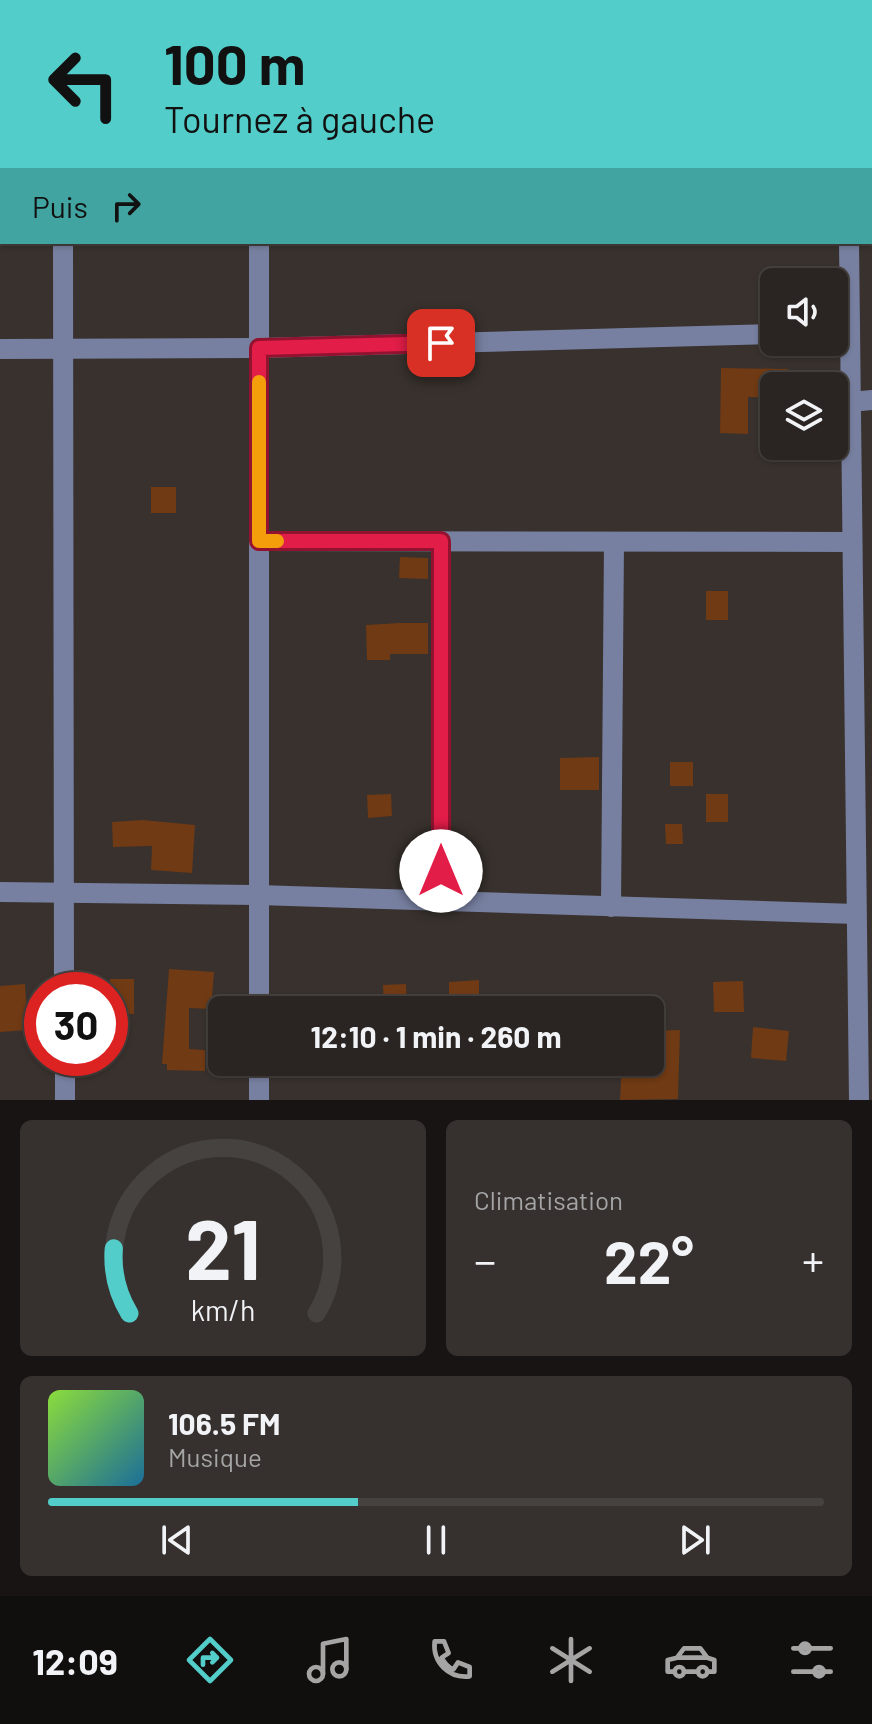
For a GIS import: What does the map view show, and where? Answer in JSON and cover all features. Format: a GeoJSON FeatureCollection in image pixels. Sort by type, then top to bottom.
{"type":"FeatureCollection","features":[{"type":"Feature","properties":{"kind":"street"},"geometry":{"type":"LineString","coordinates":[[63,244],[64,972]]}},
{"type":"Feature","properties":{"kind":"street"},"geometry":{"type":"LineString","coordinates":[[259,244],[259,996]]}},
{"type":"Feature","properties":{"kind":"street"},"geometry":{"type":"LineString","coordinates":[[847,268],[849,244]]}},
{"type":"Feature","properties":{"kind":"street"},"geometry":{"type":"LineString","coordinates":[[0,349],[259,348],[760,334]]}},
{"type":"Feature","properties":{"kind":"street"},"geometry":{"type":"LineString","coordinates":[[845,356],[851,402],[852,542],[862,596],[856,914],[864,956],[859,1100]]}},
{"type":"Feature","properties":{"kind":"street"},"geometry":{"type":"LineString","coordinates":[[851,402],[872,400]]}},
{"type":"Feature","properties":{"kind":"street"},"geometry":{"type":"LineString","coordinates":[[259,541],[852,542]]}},
{"type":"Feature","properties":{"kind":"street"},"geometry":{"type":"LineString","coordinates":[[441,541],[441,901]]}},
{"type":"Feature","properties":{"kind":"street"},"geometry":{"type":"LineString","coordinates":[[611,907],[614,542]]}},
{"type":"Feature","properties":{"kind":"street"},"geometry":{"type":"LineString","coordinates":[[0,892],[258,895],[856,914]]}},
{"type":"Feature","properties":{"kind":"street"},"geometry":{"type":"LineString","coordinates":[[65,1076],[65,1100]]}},
{"type":"Feature","properties":{"kind":"street"},"geometry":{"type":"LineString","coordinates":[[259,1076],[259,1100]]}},
{"type":"Feature","properties":{"kind":"building"},"geometry":{"type":"Polygon","coordinates":[[[721,368],[788,369],[788,372],[760,372],[760,397],[748,397],[748,434],[720,433],[721,368]]]}},
{"type":"Feature","properties":{"kind":"building"},"geometry":{"type":"Polygon","coordinates":[[[151,487],[176,487],[176,513],[151,513],[151,487]]]}},
{"type":"Feature","properties":{"kind":"building"},"geometry":{"type":"Polygon","coordinates":[[[400,557],[428,558],[428,579],[399,578],[400,557]]]}},
{"type":"Feature","properties":{"kind":"building"},"geometry":{"type":"Polygon","coordinates":[[[706,591],[728,591],[728,620],[706,620],[706,591]]]}},
{"type":"Feature","properties":{"kind":"building"},"geometry":{"type":"Polygon","coordinates":[[[428,623],[428,654],[390,654],[390,660],[367,660],[366,625],[428,623]]]}},
{"type":"Feature","properties":{"kind":"building"},"geometry":{"type":"Polygon","coordinates":[[[599,757],[599,790],[560,790],[560,758],[599,757]]]}},
{"type":"Feature","properties":{"kind":"building"},"geometry":{"type":"Polygon","coordinates":[[[670,762],[693,762],[693,786],[670,786],[670,762]]]}},
{"type":"Feature","properties":{"kind":"building"},"geometry":{"type":"Polygon","coordinates":[[[391,794],[392,816],[368,818],[367,795],[391,794]]]}},
{"type":"Feature","properties":{"kind":"building"},"geometry":{"type":"Polygon","coordinates":[[[706,794],[728,794],[728,822],[706,822],[706,794]]]}},
{"type":"Feature","properties":{"kind":"building"},"geometry":{"type":"Polygon","coordinates":[[[143,820],[195,825],[192,873],[151,870],[152,846],[113,847],[112,822],[143,820]]]}},
{"type":"Feature","properties":{"kind":"building"},"geometry":{"type":"Polygon","coordinates":[[[665,824],[682,824],[683,844],[666,844],[665,824]]]}},
{"type":"Feature","properties":{"kind":"building"},"geometry":{"type":"Polygon","coordinates":[[[169,969],[214,972],[208,1009],[189,1008],[189,1049],[205,1050],[205,1071],[167,1070],[167,1064],[162,1064],[169,969]]]}},
{"type":"Feature","properties":{"kind":"building"},"geometry":{"type":"Polygon","coordinates":[[[128,979],[134,979],[134,1014],[128,1014],[128,979]]]}},
{"type":"Feature","properties":{"kind":"building"},"geometry":{"type":"Polygon","coordinates":[[[479,980],[479,996],[449,996],[449,982],[479,980]]]}},
{"type":"Feature","properties":{"kind":"building"},"geometry":{"type":"Polygon","coordinates":[[[743,981],[744,1012],[714,1012],[713,982],[743,981]]]}},
{"type":"Feature","properties":{"kind":"building"},"geometry":{"type":"Polygon","coordinates":[[[24,984],[24,1030],[0,1032],[0,986],[24,984]]]}},
{"type":"Feature","properties":{"kind":"building"},"geometry":{"type":"Polygon","coordinates":[[[406,984],[406,996],[383,996],[383,985],[406,984]]]}},
{"type":"Feature","properties":{"kind":"building"},"geometry":{"type":"Polygon","coordinates":[[[753,1027],[789,1031],[786,1061],[751,1058],[753,1027]]]}},
{"type":"Feature","properties":{"kind":"building"},"geometry":{"type":"Polygon","coordinates":[[[680,1030],[678,1099],[620,1100],[621,1076],[664,1076],[664,1031],[680,1030]]]}},
{"type":"Feature","properties":{"kind":"slow traffic"},"geometry":{"type":"LineString","coordinates":[[259,382],[259,541],[277,541]]}},
{"type":"Feature","properties":{"kind":"route"},"geometry":{"type":"LineString","coordinates":[[441,343],[259,348],[259,541],[441,541],[441,871]]}}]}
